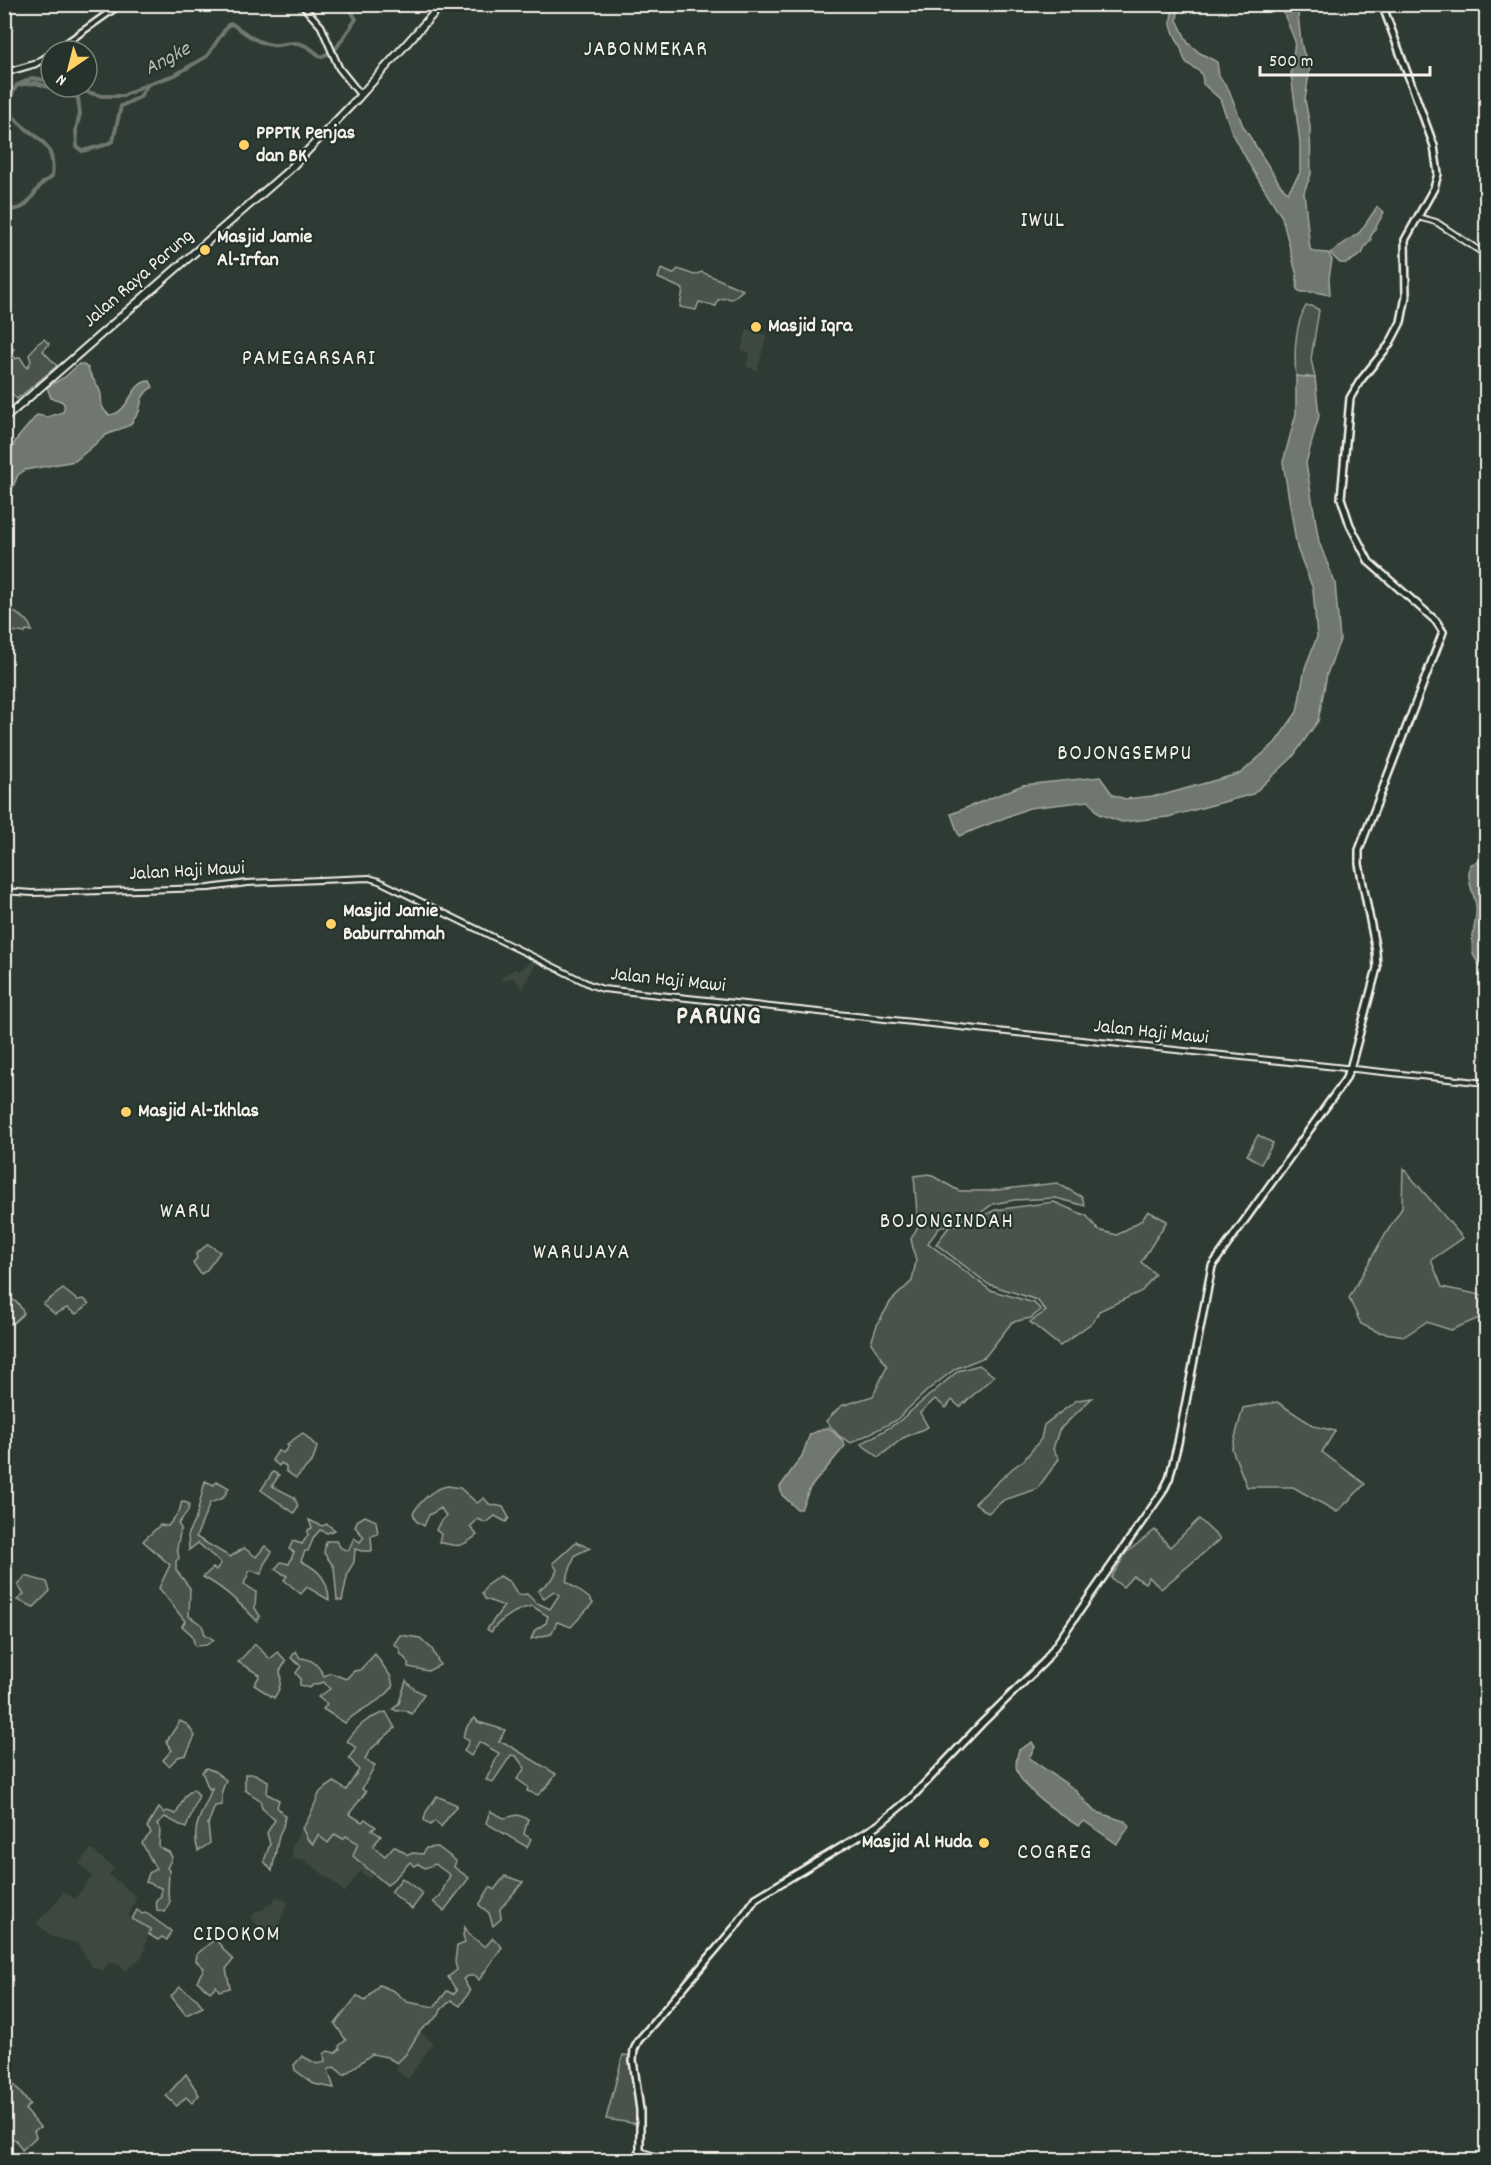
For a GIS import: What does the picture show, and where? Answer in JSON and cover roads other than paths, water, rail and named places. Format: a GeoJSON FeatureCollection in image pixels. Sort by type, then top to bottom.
{"type":"FeatureCollection","features":[{"type":"Feature","properties":{"kind":"highway","name":"Jalan Raya Parung"},"geometry":{"type":"LineString","coordinates":[[325,131],[441,4]]}},
{"type":"Feature","properties":{"kind":"highway","name":"Jalan Raya Parung"},"geometry":{"type":"LineString","coordinates":[[4,417],[289,170],[441,4]]}},
{"type":"Feature","properties":{"kind":"main road"},"geometry":{"type":"LineString","coordinates":[[72,39],[121,4]]}},
{"type":"Feature","properties":{"kind":"main road"},"geometry":{"type":"LineString","coordinates":[[225,4],[234,4]]}},
{"type":"Feature","properties":{"kind":"main road"},"geometry":{"type":"LineString","coordinates":[[301,4],[321,26],[339,68],[359,93]]}},
{"type":"Feature","properties":{"kind":"main road"},"geometry":{"type":"LineString","coordinates":[[640,2160],[640,2110],[633,2060],[636,2045],[642,2037],[735,1927],[756,1898],[878,1825],[897,1811],[1039,1668],[1162,1493],[1169,1479],[1178,1443],[1212,1266],[1340,1087],[1350,1069],[1377,968],[1376,951],[1359,864],[1359,850],[1443,632],[1436,621],[1369,562],[1345,514],[1340,493],[1349,401],[1360,381],[1389,345],[1401,322],[1406,296],[1405,240],[1437,179],[1437,159],[1414,86],[1382,4]]}},
{"type":"Feature","properties":{"kind":"main road"},"geometry":{"type":"LineString","coordinates":[[4,73],[39,62]]}},
{"type":"Feature","properties":{"kind":"street"},"geometry":{"type":"LineString","coordinates":[[1418,217],[1436,222],[1486,255]]}},
{"type":"Feature","properties":{"kind":"street","name":"Jalan Haji Mawi"},"geometry":{"type":"LineString","coordinates":[[4,891],[32,893],[209,888],[247,883],[369,878],[603,989],[1486,1083]]}},
{"type":"Feature","properties":{"kind":"street"},"geometry":{"type":"LineString","coordinates":[[640,2151],[667,2160]]}},
{"type":"Feature","properties":{"kind":"waterway","name":"Angke"},"geometry":{"type":"LineString","coordinates":[[4,210],[23,207],[41,185],[52,176],[49,151],[43,142],[19,123],[7,103],[17,85],[36,83],[78,98],[80,114],[76,129],[77,147],[82,151],[113,141],[121,106],[140,97],[148,84],[175,75],[207,56],[228,25],[232,24],[251,37],[267,44],[304,45],[321,57],[335,50],[356,19],[347,4]]}},
{"type":"Feature","properties":{"kind":"waterway"},"geometry":{"type":"LineString","coordinates":[[18,85],[32,78],[39,79]]}},
{"type":"Feature","properties":{"kind":"waterway"},"geometry":{"type":"LineString","coordinates":[[99,95],[123,96],[147,84]]}},
{"type":"Feature","properties":{"kind":"place","name":"PPPTK Penjas dan BK"},"geometry":{"type":"Point","coordinates":[244,145]}},
{"type":"Feature","properties":{"kind":"place","name":"Masjid Jamie Al-Irfan"},"geometry":{"type":"Point","coordinates":[205,250]}},
{"type":"Feature","properties":{"kind":"place","name":"Masjid Iqra"},"geometry":{"type":"Point","coordinates":[756,327]}},
{"type":"Feature","properties":{"kind":"place","name":"Masjid Jamie Baburrahmah"},"geometry":{"type":"Point","coordinates":[331,924]}},
{"type":"Feature","properties":{"kind":"place","name":"Masjid Al-Ikhlas"},"geometry":{"type":"Point","coordinates":[126,1112]}},
{"type":"Feature","properties":{"kind":"place","name":"Masjid Al Huda"},"geometry":{"type":"Point","coordinates":[984,1843]}},
{"type":"Feature","properties":{"kind":"district","name":"JABONMEKAR"},"geometry":{"type":"Point","coordinates":[646,50]}},
{"type":"Feature","properties":{"kind":"district","name":"IWUL"},"geometry":{"type":"Point","coordinates":[1043,221]}},
{"type":"Feature","properties":{"kind":"district","name":"PAMEGARSARI"},"geometry":{"type":"Point","coordinates":[309,359]}},
{"type":"Feature","properties":{"kind":"district","name":"BOJONGSEMPU"},"geometry":{"type":"Point","coordinates":[1125,754]}},
{"type":"Feature","properties":{"kind":"district","name":"PARUNG"},"geometry":{"type":"Point","coordinates":[719,1017]}},
{"type":"Feature","properties":{"kind":"district","name":"WARU"},"geometry":{"type":"Point","coordinates":[186,1212]}},
{"type":"Feature","properties":{"kind":"district","name":"BOJONGINDAH"},"geometry":{"type":"Point","coordinates":[947,1222]}},
{"type":"Feature","properties":{"kind":"district","name":"WARUJAYA"},"geometry":{"type":"Point","coordinates":[582,1253]}},
{"type":"Feature","properties":{"kind":"district","name":"COGREG"},"geometry":{"type":"Point","coordinates":[1055,1853]}},
{"type":"Feature","properties":{"kind":"district","name":"CIDOKOM"},"geometry":{"type":"Point","coordinates":[237,1935]}}]}
